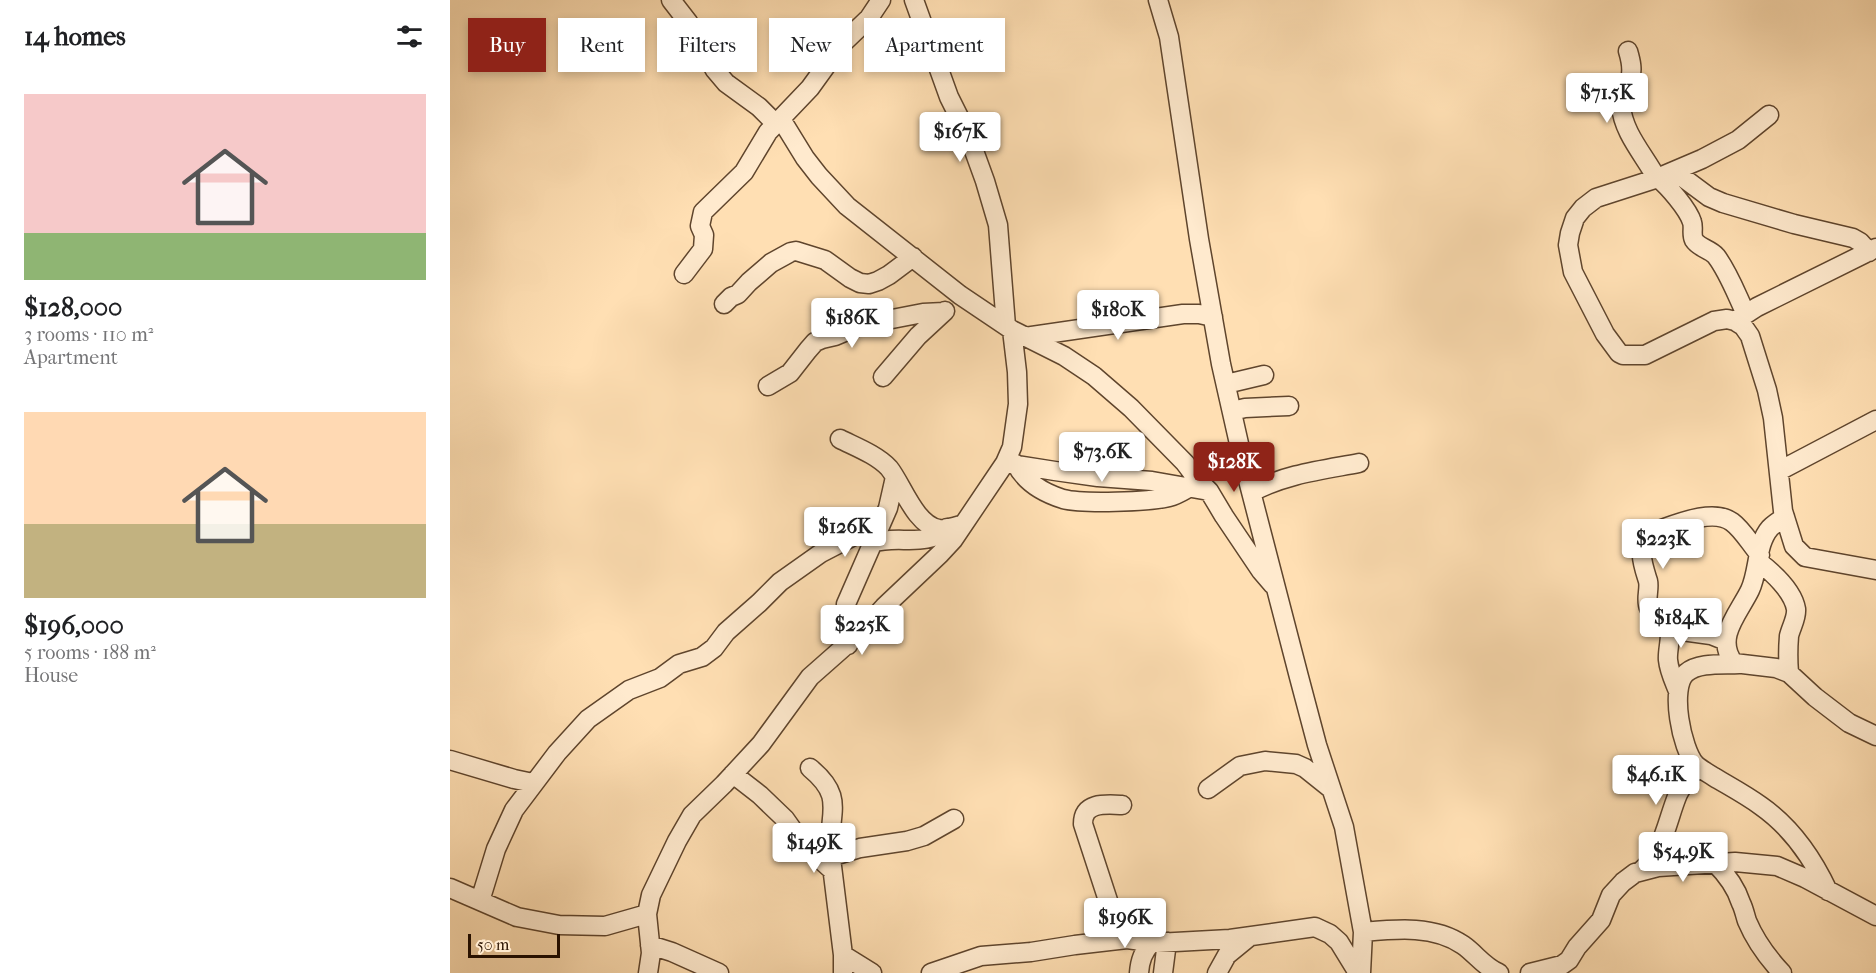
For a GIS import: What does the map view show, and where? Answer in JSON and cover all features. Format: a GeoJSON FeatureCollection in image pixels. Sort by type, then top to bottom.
{"type":"FeatureCollection","features":[{"type":"Feature","properties":{"kind":"street"},"geometry":{"type":"LineString","coordinates":[[671,0],[687,22],[715,70],[726,83],[779,121],[819,176],[847,206],[972,303],[1014,331],[1064,356],[1094,376],[1154,431],[1209,491],[1261,571],[1277,590]]}},
{"type":"Feature","properties":{"kind":"street"},"geometry":{"type":"LineString","coordinates":[[684,274],[703,249],[704,235],[700,226],[703,212],[744,172],[754,153],[779,121],[810,88],[841,45],[869,18],[881,0]]}},
{"type":"Feature","properties":{"kind":"street"},"geometry":{"type":"LineString","coordinates":[[872,543],[884,539],[931,539],[955,526],[1010,464],[1018,404],[1014,331],[998,225],[969,137],[949,97],[914,0]]}},
{"type":"Feature","properties":{"kind":"street"},"geometry":{"type":"LineString","coordinates":[[1158,0],[1169,37],[1213,317],[1232,411],[1317,745],[1344,827],[1364,932],[1360,973]]}},
{"type":"Feature","properties":{"kind":"street"},"geometry":{"type":"LineString","coordinates":[[1628,51],[1631,71],[1622,100],[1622,111],[1630,138],[1663,176],[1690,217],[1693,225],[1692,236],[1696,243],[1713,253],[1720,262],[1743,326],[1750,336],[1767,390],[1785,517],[1794,546],[1805,557],[1876,570]]}},
{"type":"Feature","properties":{"kind":"street"},"geometry":{"type":"LineString","coordinates":[[1769,115],[1738,140],[1702,159],[1663,176],[1596,198],[1575,218],[1568,245],[1573,272],[1615,349],[1623,355],[1645,355],[1714,321],[1741,318],[1873,250]]}},
{"type":"Feature","properties":{"kind":"street"},"geometry":{"type":"LineString","coordinates":[[1663,176],[1723,203],[1794,224],[1853,238],[1873,250]]}},
{"type":"Feature","properties":{"kind":"street"},"geometry":{"type":"LineString","coordinates":[[724,304],[771,263],[796,250],[825,260],[850,278],[868,284],[889,275],[913,257]]}},
{"type":"Feature","properties":{"kind":"street"},"geometry":{"type":"LineString","coordinates":[[883,377],[918,336],[944,312],[956,305],[972,303]]}},
{"type":"Feature","properties":{"kind":"street"},"geometry":{"type":"LineString","coordinates":[[768,386],[790,373],[815,342],[822,339],[861,325],[923,313],[944,312]]}},
{"type":"Feature","properties":{"kind":"street"},"geometry":{"type":"LineString","coordinates":[[1014,331],[1184,314],[1213,317]]}},
{"type":"Feature","properties":{"kind":"street"},"geometry":{"type":"LineString","coordinates":[[1226,384],[1264,375]]}},
{"type":"Feature","properties":{"kind":"street"},"geometry":{"type":"LineString","coordinates":[[1232,411],[1245,408],[1289,406]]}},
{"type":"Feature","properties":{"kind":"street"},"geometry":{"type":"LineString","coordinates":[[1779,471],[1875,421]]}},
{"type":"Feature","properties":{"kind":"street"},"geometry":{"type":"LineString","coordinates":[[840,438],[884,463],[895,477],[908,502],[927,523],[937,529],[955,526]]}},
{"type":"Feature","properties":{"kind":"street"},"geometry":{"type":"LineString","coordinates":[[1252,492],[1271,482],[1313,470],[1359,463]]}},
{"type":"Feature","properties":{"kind":"street"},"geometry":{"type":"LineString","coordinates":[[1010,464],[1021,476],[1038,488],[1062,499],[1122,501],[1163,498],[1179,494],[1190,487]]}},
{"type":"Feature","properties":{"kind":"street"},"geometry":{"type":"LineString","coordinates":[[1010,464],[1098,477],[1152,481],[1209,491]]}},
{"type":"Feature","properties":{"kind":"street"},"geometry":{"type":"LineString","coordinates":[[848,645],[845,625],[846,604],[888,508],[895,477]]}},
{"type":"Feature","properties":{"kind":"street"},"geometry":{"type":"LineString","coordinates":[[1678,691],[1668,661],[1669,630],[1647,603],[1648,581],[1644,575],[1642,559],[1644,541],[1650,533],[1688,520],[1712,516],[1722,516],[1734,523],[1759,559],[1774,573],[1792,598],[1795,605],[1795,618],[1790,634],[1789,673]]}},
{"type":"Feature","properties":{"kind":"street"},"geometry":{"type":"LineString","coordinates":[[1739,664],[1734,663],[1728,655],[1726,641],[1736,612],[1750,591],[1763,538],[1771,527],[1785,517]]}},
{"type":"Feature","properties":{"kind":"street"},"geometry":{"type":"LineString","coordinates":[[480,901],[496,849],[514,810],[557,753],[588,719],[629,690],[660,678],[680,664],[702,657],[714,648],[726,632],[780,582],[821,553],[881,522]]}},
{"type":"Feature","properties":{"kind":"street"},"geometry":{"type":"LineString","coordinates":[[648,973],[650,945],[647,914],[651,895],[692,815],[761,744],[810,677],[848,645],[953,540],[955,526]]}},
{"type":"Feature","properties":{"kind":"street"},"geometry":{"type":"LineString","coordinates":[[1653,613],[1664,616],[1682,631],[1716,636],[1726,641]]}},
{"type":"Feature","properties":{"kind":"street"},"geometry":{"type":"LineString","coordinates":[[1828,891],[1816,865],[1791,833],[1762,806],[1696,766],[1686,748],[1679,719],[1678,687],[1684,674],[1707,666],[1739,664],[1776,668],[1789,673],[1849,723],[1876,736]]}},
{"type":"Feature","properties":{"kind":"street"},"geometry":{"type":"LineString","coordinates":[[450,760],[533,783]]}},
{"type":"Feature","properties":{"kind":"street"},"geometry":{"type":"LineString","coordinates":[[1208,789],[1240,766],[1265,761],[1296,764],[1305,768],[1331,789]]}},
{"type":"Feature","properties":{"kind":"street"},"geometry":{"type":"LineString","coordinates":[[1530,973],[1562,965],[1569,960],[1577,946],[1601,920],[1611,895],[1623,882],[1652,859],[1664,835],[1678,794],[1696,766]]}},
{"type":"Feature","properties":{"kind":"street"},"geometry":{"type":"LineString","coordinates":[[810,768],[826,783],[833,800],[834,810],[830,833],[831,863],[843,964],[871,973]]}},
{"type":"Feature","properties":{"kind":"street"},"geometry":{"type":"LineString","coordinates":[[733,774],[785,819],[802,843],[831,863]]}},
{"type":"Feature","properties":{"kind":"street"},"geometry":{"type":"LineString","coordinates":[[1122,806],[1101,804],[1092,807],[1086,811],[1083,824],[1116,925],[1121,935],[1128,939]]}},
{"type":"Feature","properties":{"kind":"street"},"geometry":{"type":"LineString","coordinates":[[831,863],[860,848],[924,836],[954,819]]}},
{"type":"Feature","properties":{"kind":"street"},"geometry":{"type":"LineString","coordinates":[[1641,870],[1676,865],[1735,862],[1777,866],[1876,916]]}},
{"type":"Feature","properties":{"kind":"street"},"geometry":{"type":"LineString","coordinates":[[1716,863],[1729,877],[1746,920],[1765,953],[1782,973]]}},
{"type":"Feature","properties":{"kind":"street"},"geometry":{"type":"LineString","coordinates":[[450,888],[517,917],[559,925],[605,926],[647,914]]}},
{"type":"Feature","properties":{"kind":"street"},"geometry":{"type":"LineString","coordinates":[[931,973],[981,956],[1128,939],[1159,942],[1230,939],[1315,927],[1330,934],[1339,942],[1360,973]]}},
{"type":"Feature","properties":{"kind":"street"},"geometry":{"type":"LineString","coordinates":[[1364,932],[1400,928],[1422,930],[1440,935],[1459,942],[1490,969],[1499,973]]}},
{"type":"Feature","properties":{"kind":"street"},"geometry":{"type":"LineString","coordinates":[[1217,973],[1227,955],[1250,936]]}},
{"type":"Feature","properties":{"kind":"street"},"geometry":{"type":"LineString","coordinates":[[1139,973],[1141,957],[1145,950],[1159,942]]}},
{"type":"Feature","properties":{"kind":"street"},"geometry":{"type":"LineString","coordinates":[[1159,942],[1163,973]]}},
{"type":"Feature","properties":{"kind":"street"},"geometry":{"type":"LineString","coordinates":[[650,945],[683,956],[719,973]]}}]}
